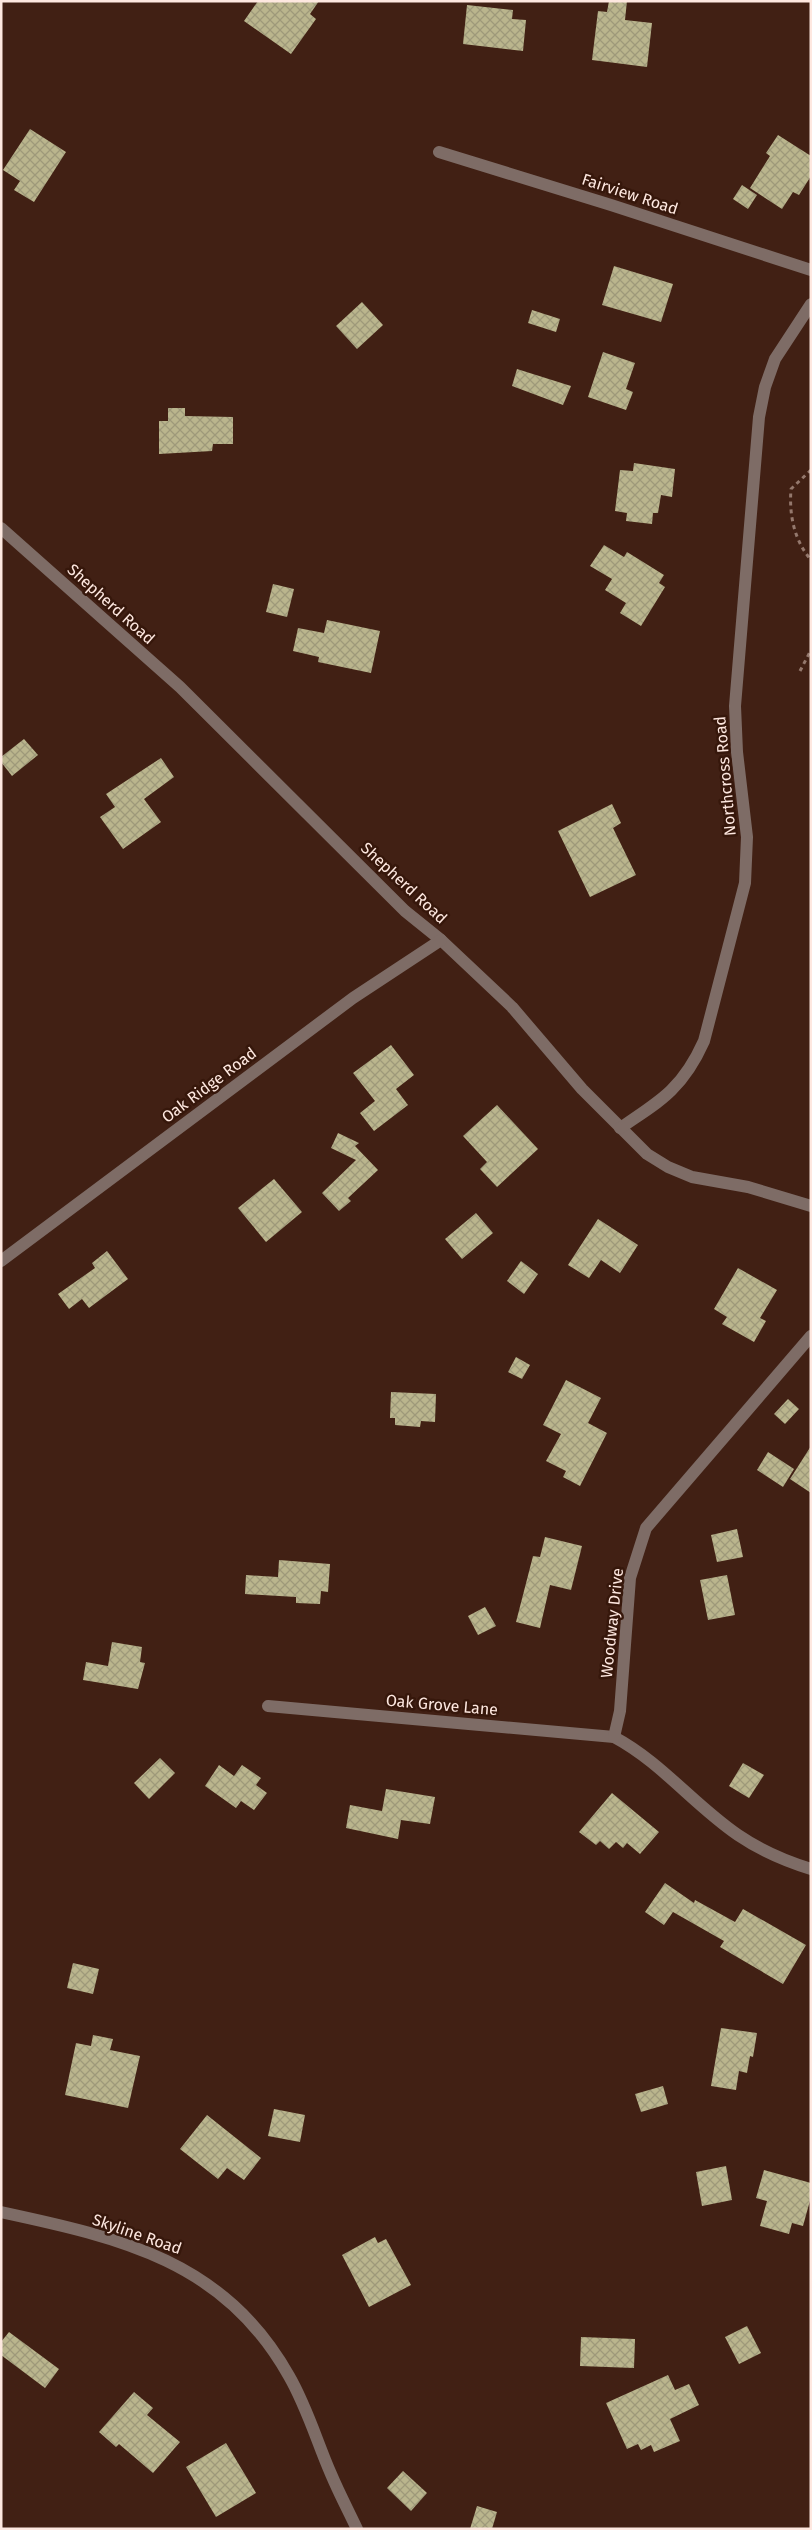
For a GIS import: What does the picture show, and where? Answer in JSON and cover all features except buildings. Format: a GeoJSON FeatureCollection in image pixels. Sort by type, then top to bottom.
{"type":"FeatureCollection","features":[{"type":"Feature","properties":{"kind":"street","name":"Fairview Road"},"geometry":{"type":"LineString","coordinates":[[439,152],[811,270]]}},
{"type":"Feature","properties":{"kind":"street","name":"Northcross Road"},"geometry":{"type":"LineString","coordinates":[[620,1128],[657,1103],[675,1088],[695,1062],[704,1041],[745,883],[747,837],[737,752],[736,706],[759,417],[765,387],[775,359],[811,304]]}},
{"type":"Feature","properties":{"kind":"street","name":"Shepherd Road"},"geometry":{"type":"LineString","coordinates":[[1,528],[180,687],[405,911],[441,940],[512,1007],[582,1089],[647,1154],[668,1167],[692,1177],[748,1186],[811,1206]]}},
{"type":"Feature","properties":{"kind":"street","name":"Oak Ridge Road"},"geometry":{"type":"LineString","coordinates":[[1,1261],[353,998],[441,940]]}},
{"type":"Feature","properties":{"kind":"street","name":"Woodway Drive"},"geometry":{"type":"LineString","coordinates":[[614,1737],[620,1711],[630,1578],[646,1528],[811,1336]]}},
{"type":"Feature","properties":{"kind":"street","name":"Oak Grove Lane"},"geometry":{"type":"LineString","coordinates":[[268,1706],[614,1737]]}},
{"type":"Feature","properties":{"kind":"street"},"geometry":{"type":"LineString","coordinates":[[614,1737],[635,1748],[737,1834],[764,1850],[811,1868]]}},
{"type":"Feature","properties":{"kind":"street","name":"Skyline Road"},"geometry":{"type":"LineString","coordinates":[[1,2212],[126,2244],[156,2254],[204,2281],[234,2305],[270,2345],[291,2378],[331,2475],[357,2529]]}},
{"type":"Feature","properties":{"kind":"path"},"geometry":{"type":"LineString","coordinates":[[811,470],[791,489],[789,511],[795,532],[811,560]]}},
{"type":"Feature","properties":{"kind":"path"},"geometry":{"type":"LineString","coordinates":[[800,671],[811,650]]}}]}
